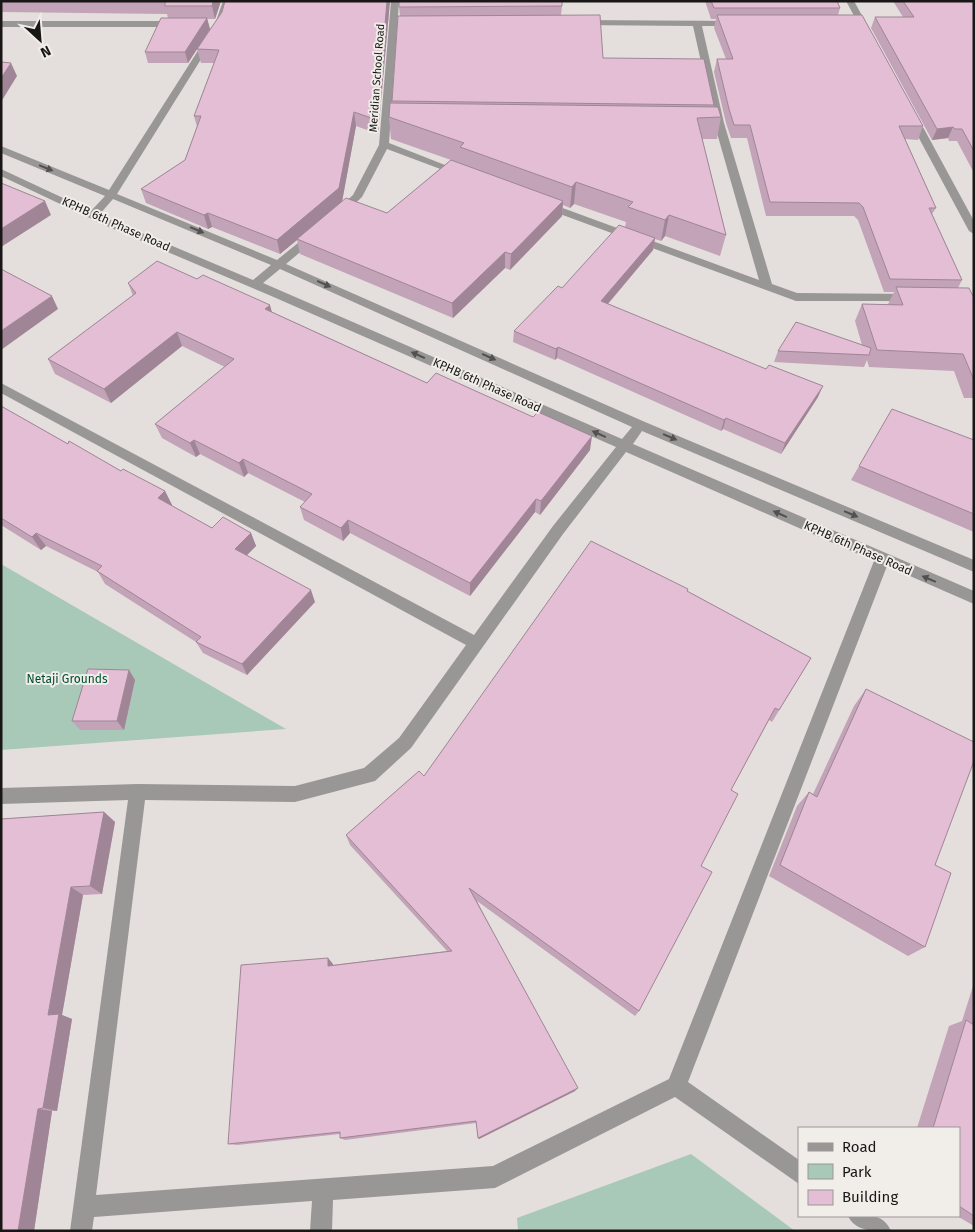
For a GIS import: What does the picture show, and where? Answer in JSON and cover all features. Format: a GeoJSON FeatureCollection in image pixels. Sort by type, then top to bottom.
{"type":"FeatureCollection","features":[{"type":"Feature","properties":{"kind":"street"},"geometry":{"type":"LineString","coordinates":[[94,215],[112,194],[227,1]]}},
{"type":"Feature","properties":{"kind":"street","name":"Meridian School Road"},"geometry":{"type":"LineString","coordinates":[[255,284],[280,265],[357,197],[384,145],[392,119],[398,25],[395,1]]}},
{"type":"Feature","properties":{"kind":"street"},"geometry":{"type":"LineString","coordinates":[[850,1],[858,24],[871,40]]}},
{"type":"Feature","properties":{"kind":"street"},"geometry":{"type":"LineString","coordinates":[[697,23],[718,123],[767,287]]}},
{"type":"Feature","properties":{"kind":"street"},"geometry":{"type":"LineString","coordinates":[[573,24],[746,23]]}},
{"type":"Feature","properties":{"kind":"street"},"geometry":{"type":"LineString","coordinates":[[1,24],[190,24]]}},
{"type":"Feature","properties":{"kind":"street"},"geometry":{"type":"LineString","coordinates":[[906,104],[973,232]]}},
{"type":"Feature","properties":{"kind":"street"},"geometry":{"type":"LineString","coordinates":[[689,123],[718,123]]}},
{"type":"Feature","properties":{"kind":"street"},"geometry":{"type":"LineString","coordinates":[[384,145],[478,180]]}},
{"type":"Feature","properties":{"kind":"street","name":"KPHB 6th Phase Road"},"geometry":{"type":"LineString","coordinates":[[1,149],[280,265],[640,424],[974,566]]}},
{"type":"Feature","properties":{"kind":"street","name":"KPHB 6th Phase Road"},"geometry":{"type":"LineString","coordinates":[[1,172],[115,226],[255,284],[882,560],[974,598]]}},
{"type":"Feature","properties":{"kind":"street"},"geometry":{"type":"LineString","coordinates":[[8,188],[20,181]]}},
{"type":"Feature","properties":{"kind":"street"},"geometry":{"type":"LineString","coordinates":[[534,200],[796,297],[924,298]]}},
{"type":"Feature","properties":{"kind":"street"},"geometry":{"type":"LineString","coordinates":[[1,387],[476,643]]}},
{"type":"Feature","properties":{"kind":"street"},"geometry":{"type":"LineString","coordinates":[[1,796],[138,792],[295,794],[369,775],[405,743],[558,530],[640,424]]}},
{"type":"Feature","properties":{"kind":"street"},"geometry":{"type":"LineString","coordinates":[[84,1207],[495,1177],[676,1086],[882,560]]}},
{"type":"Feature","properties":{"kind":"street"},"geometry":{"type":"LineString","coordinates":[[81,1231],[138,792]]}},
{"type":"Feature","properties":{"kind":"street"},"geometry":{"type":"LineString","coordinates":[[676,1086],[798,1172]]}},
{"type":"Feature","properties":{"kind":"street"},"geometry":{"type":"LineString","coordinates":[[321,1231],[324,1190]]}},
{"type":"Feature","properties":{"kind":"street"},"geometry":{"type":"LineString","coordinates":[[860,1217],[880,1231]]}},
{"type":"Feature","properties":{"kind":"green space","name":"Netaji Grounds"},"geometry":{"type":"Polygon","coordinates":[[[1,564],[286,729],[1,750],[1,564]]]}},
{"type":"Feature","properties":{"kind":"green space"},"geometry":{"type":"Polygon","coordinates":[[[691,1154],[795,1231],[518,1231],[517,1218],[691,1154]]]}},
{"type":"Feature","properties":{"kind":"building"},"geometry":{"type":"Polygon","coordinates":[[[165,1],[213,1],[212,6],[165,6],[165,1]]]}},
{"type":"Feature","properties":{"kind":"building"},"geometry":{"type":"Polygon","coordinates":[[[225,1],[387,1],[377,120],[354,112],[339,188],[277,240],[208,213],[204,215],[141,189],[185,160],[201,116],[194,116],[219,50],[197,49],[222,12],[225,1]]]}},
{"type":"Feature","properties":{"kind":"building"},"geometry":{"type":"Polygon","coordinates":[[[399,1],[562,1],[562,6],[399,7],[399,1]]]}},
{"type":"Feature","properties":{"kind":"building"},"geometry":{"type":"Polygon","coordinates":[[[711,1],[837,1],[840,8],[714,8],[711,1]]]}},
{"type":"Feature","properties":{"kind":"building"},"geometry":{"type":"Polygon","coordinates":[[[903,1],[974,1],[974,151],[962,129],[955,129],[953,127],[937,129],[875,17],[914,17],[903,1]]]}},
{"type":"Feature","properties":{"kind":"building"},"geometry":{"type":"Polygon","coordinates":[[[600,15],[603,58],[704,59],[714,105],[392,101],[398,16],[600,15]]]}},
{"type":"Feature","properties":{"kind":"building"},"geometry":{"type":"Polygon","coordinates":[[[717,15],[862,15],[923,126],[899,126],[936,208],[929,208],[962,280],[890,279],[863,207],[859,203],[770,202],[750,125],[734,125],[729,109],[717,59],[733,59],[717,15]]]}},
{"type":"Feature","properties":{"kind":"building"},"geometry":{"type":"Polygon","coordinates":[[[161,18],[207,18],[185,52],[145,52],[161,18]]]}},
{"type":"Feature","properties":{"kind":"building"},"geometry":{"type":"Polygon","coordinates":[[[1,62],[11,63],[1,78],[1,62]]]}},
{"type":"Feature","properties":{"kind":"building"},"geometry":{"type":"Polygon","coordinates":[[[390,103],[718,107],[721,117],[697,118],[726,235],[669,215],[665,220],[628,207],[633,202],[576,182],[572,187],[460,147],[464,143],[389,117],[390,103]]]}},
{"type":"Feature","properties":{"kind":"building"},"geometry":{"type":"Polygon","coordinates":[[[451,160],[563,201],[511,254],[505,252],[452,303],[297,239],[346,198],[387,213],[451,160]]]}},
{"type":"Feature","properties":{"kind":"building"},"geometry":{"type":"Polygon","coordinates":[[[1,183],[45,201],[1,229],[1,183]]]}},
{"type":"Feature","properties":{"kind":"building"},"geometry":{"type":"Polygon","coordinates":[[[619,225],[655,238],[601,301],[766,369],[769,365],[823,386],[785,443],[726,418],[724,420],[558,347],[556,349],[514,331],[558,286],[562,288],[619,225]]]}},
{"type":"Feature","properties":{"kind":"building"},"geometry":{"type":"Polygon","coordinates":[[[157,261],[197,279],[203,275],[270,305],[265,309],[427,383],[436,373],[533,417],[538,412],[592,436],[541,501],[536,499],[470,583],[348,520],[341,528],[300,507],[312,494],[243,459],[239,463],[194,440],[190,443],[155,424],[234,359],[177,332],[104,389],[48,359],[136,293],[128,283],[157,261]]]}},
{"type":"Feature","properties":{"kind":"building"},"geometry":{"type":"Polygon","coordinates":[[[1,269],[52,296],[1,331],[1,269]]]}},
{"type":"Feature","properties":{"kind":"building"},"geometry":{"type":"Polygon","coordinates":[[[896,287],[969,288],[974,298],[974,380],[963,354],[877,350],[862,304],[903,305],[896,287]]]}},
{"type":"Feature","properties":{"kind":"building"},"geometry":{"type":"Polygon","coordinates":[[[796,322],[871,348],[869,355],[778,351],[796,322]]]}},
{"type":"Feature","properties":{"kind":"building"},"geometry":{"type":"Polygon","coordinates":[[[1,406],[68,444],[69,441],[121,471],[123,469],[165,491],[158,498],[212,528],[223,517],[251,533],[235,549],[311,590],[242,664],[196,642],[201,637],[97,571],[102,566],[36,533],[32,537],[1,518],[1,406]]]}},
{"type":"Feature","properties":{"kind":"building"},"geometry":{"type":"Polygon","coordinates":[[[892,409],[974,440],[974,514],[859,466],[892,409]]]}},
{"type":"Feature","properties":{"kind":"building"},"geometry":{"type":"Polygon","coordinates":[[[591,541],[688,589],[687,591],[811,658],[779,710],[775,708],[731,790],[738,794],[701,866],[712,872],[639,1011],[469,888],[578,1088],[478,1138],[476,1121],[340,1138],[340,1132],[228,1144],[241,965],[328,958],[328,966],[452,951],[346,835],[419,771],[424,776],[591,541]]]}},
{"type":"Feature","properties":{"kind":"building"},"geometry":{"type":"Polygon","coordinates":[[[88,669],[129,670],[117,721],[72,721],[88,669]]]}},
{"type":"Feature","properties":{"kind":"building"},"geometry":{"type":"Polygon","coordinates":[[[866,689],[974,742],[974,761],[935,865],[951,873],[925,947],[780,865],[809,792],[817,797],[866,689]]]}},
{"type":"Feature","properties":{"kind":"building"},"geometry":{"type":"Polygon","coordinates":[[[104,812],[90,886],[71,887],[48,1015],[59,1014],[43,1108],[38,1109],[18,1231],[1,1231],[1,819],[104,812]]]}},
{"type":"Feature","properties":{"kind":"building"},"geometry":{"type":"Polygon","coordinates":[[[966,1020],[974,1025],[974,1216],[960,1207],[960,1127],[933,1127],[966,1020]]]}}]}
